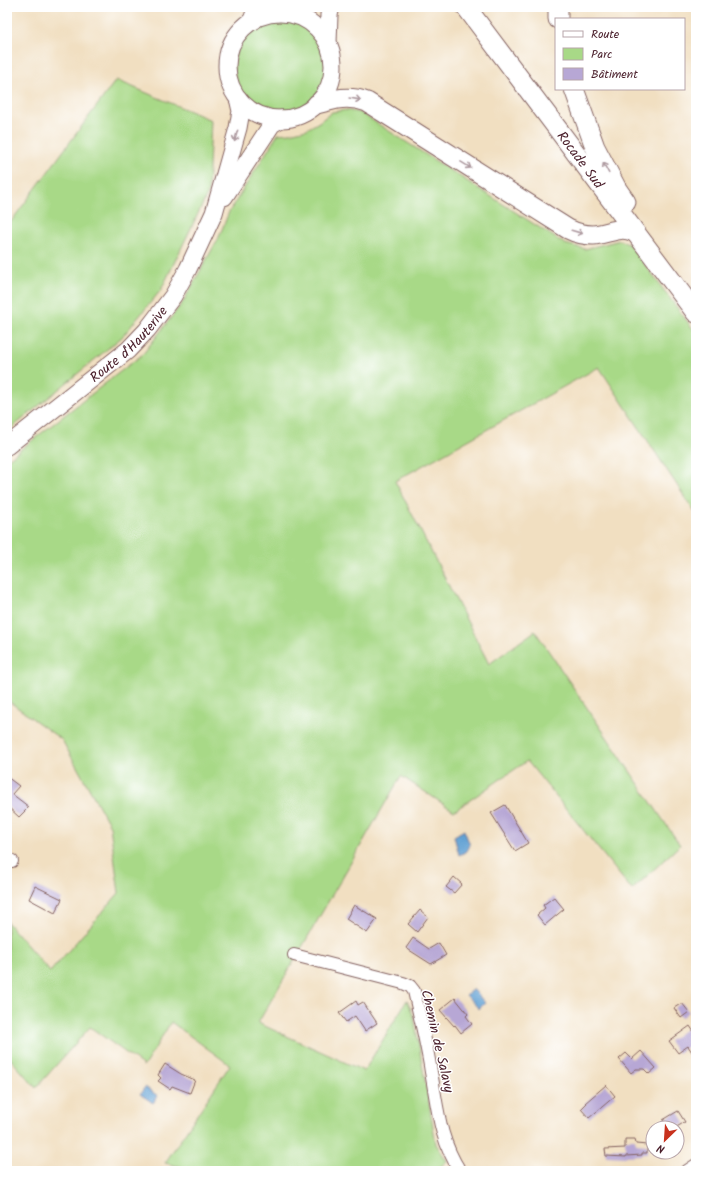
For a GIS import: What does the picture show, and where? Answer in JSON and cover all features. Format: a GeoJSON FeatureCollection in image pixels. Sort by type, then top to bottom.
{"type":"FeatureCollection","features":[{"type":"Feature","properties":{"kind":"main road","name":"Rocade Sud"},"geometry":{"type":"LineString","coordinates":[[466,7],[696,313]]}},
{"type":"Feature","properties":{"kind":"main road"},"geometry":{"type":"LineString","coordinates":[[558,7],[558,18]]}},
{"type":"Feature","properties":{"kind":"main road"},"geometry":{"type":"LineString","coordinates":[[574,90],[595,147],[617,189],[696,306]]}},
{"type":"Feature","properties":{"kind":"main road"},"geometry":{"type":"LineString","coordinates":[[317,104],[341,98],[358,99],[367,102],[568,230],[587,235],[601,234],[620,229],[629,229],[634,232]]}},
{"type":"Feature","properties":{"kind":"street","name":"Route d'Hauterive"},"geometry":{"type":"LineString","coordinates":[[288,13],[304,19],[318,29],[328,43],[332,55],[333,68],[331,82],[325,94],[317,104],[306,112],[294,117],[281,119],[265,117],[250,110],[238,98],[232,88],[228,77],[228,53],[233,40],[255,14],[264,15],[288,13],[306,7]]}},
{"type":"Feature","properties":{"kind":"street","name":"Route d'Hauterive"},"geometry":{"type":"LineString","coordinates":[[328,43],[329,15],[331,7]]}},
{"type":"Feature","properties":{"kind":"street","name":"Route d'Hauterive"},"geometry":{"type":"LineString","coordinates":[[214,213],[238,128],[241,111],[238,98]]}},
{"type":"Feature","properties":{"kind":"street","name":"Route d'Hauterive"},"geometry":{"type":"LineString","coordinates":[[7,446],[113,363],[147,330],[173,296],[188,269],[214,213],[272,124],[281,119]]}},
{"type":"Feature","properties":{"kind":"street","name":"Chemin de Salavy"},"geometry":{"type":"LineString","coordinates":[[294,955],[403,983],[413,988],[443,1135],[447,1147],[460,1171]]}},
{"type":"Feature","properties":{"kind":"street"},"geometry":{"type":"LineString","coordinates":[[687,1171],[696,1165]]}},
{"type":"Feature","properties":{"kind":"green space"},"geometry":{"type":"Polygon","coordinates":[[[280,20],[298,24],[312,34],[322,48],[326,66],[322,84],[312,98],[298,108],[280,112],[262,108],[248,98],[238,84],[234,66],[238,48],[248,34],[262,24],[280,20]]]}},
{"type":"Feature","properties":{"kind":"green space"},"geometry":{"type":"Polygon","coordinates":[[[116,80],[211,120],[208,193],[161,290],[122,337],[7,432],[7,227],[116,80]]]}},
{"type":"Feature","properties":{"kind":"green space"},"geometry":{"type":"Polygon","coordinates":[[[346,110],[361,113],[565,244],[585,249],[620,240],[630,245],[696,333],[696,514],[599,367],[395,481],[489,664],[535,631],[680,845],[632,890],[527,761],[454,811],[401,776],[258,1023],[364,1071],[407,1000],[414,1017],[436,1144],[447,1161],[436,1171],[198,1171],[165,1163],[230,1065],[171,1022],[144,1066],[90,1027],[36,1088],[7,1055],[7,922],[50,972],[119,893],[110,826],[62,740],[7,700],[7,460],[143,354],[183,302],[219,237],[229,212],[278,134],[307,129],[332,112],[346,110]]]}},
{"type":"Feature","properties":{"kind":"water"},"geometry":{"type":"Polygon","coordinates":[[[464,830],[470,845],[467,851],[459,855],[454,836],[464,830]]]}},
{"type":"Feature","properties":{"kind":"water"},"geometry":{"type":"Polygon","coordinates":[[[473,989],[485,1003],[479,1009],[466,995],[473,989]]]}},
{"type":"Feature","properties":{"kind":"water"},"geometry":{"type":"Polygon","coordinates":[[[145,1087],[158,1096],[153,1103],[140,1094],[145,1087]]]}},
{"type":"Feature","properties":{"kind":"building"},"geometry":{"type":"Polygon","coordinates":[[[7,777],[19,786],[12,794],[29,807],[19,817],[7,806],[7,777]]]}},
{"type":"Feature","properties":{"kind":"building"},"geometry":{"type":"Polygon","coordinates":[[[505,805],[528,843],[515,851],[491,813],[505,805]]]}},
{"type":"Feature","properties":{"kind":"building"},"geometry":{"type":"Polygon","coordinates":[[[454,877],[462,884],[454,893],[446,887],[454,877]]]}},
{"type":"Feature","properties":{"kind":"building"},"geometry":{"type":"Polygon","coordinates":[[[35,886],[62,899],[55,913],[29,899],[35,886]]]}},
{"type":"Feature","properties":{"kind":"building"},"geometry":{"type":"Polygon","coordinates":[[[554,897],[564,909],[545,925],[537,915],[545,908],[543,905],[554,897]]]}},
{"type":"Feature","properties":{"kind":"building"},"geometry":{"type":"Polygon","coordinates":[[[354,905],[377,919],[367,933],[346,919],[354,905]]]}},
{"type":"Feature","properties":{"kind":"building"},"geometry":{"type":"Polygon","coordinates":[[[420,910],[428,917],[417,932],[408,924],[420,910]]]}},
{"type":"Feature","properties":{"kind":"building"},"geometry":{"type":"Polygon","coordinates":[[[413,938],[429,949],[439,943],[446,955],[431,964],[406,948],[413,938]]]}},
{"type":"Feature","properties":{"kind":"building"},"geometry":{"type":"Polygon","coordinates":[[[455,998],[468,1014],[466,1016],[472,1024],[461,1033],[440,1010],[455,998]]]}},
{"type":"Feature","properties":{"kind":"building"},"geometry":{"type":"Polygon","coordinates":[[[356,1001],[358,1005],[363,1002],[377,1023],[365,1031],[355,1016],[346,1022],[339,1013],[356,1001]]]}},
{"type":"Feature","properties":{"kind":"building"},"geometry":{"type":"Polygon","coordinates":[[[682,1003],[689,1012],[681,1018],[674,1008],[682,1003]]]}},
{"type":"Feature","properties":{"kind":"building"},"geometry":{"type":"Polygon","coordinates":[[[690,1026],[696,1035],[696,1058],[688,1046],[678,1053],[669,1041],[690,1026]]]}},
{"type":"Feature","properties":{"kind":"building"},"geometry":{"type":"Polygon","coordinates":[[[641,1051],[656,1068],[649,1074],[644,1069],[636,1069],[631,1073],[619,1059],[626,1053],[632,1059],[641,1051]]]}},
{"type":"Feature","properties":{"kind":"building"},"geometry":{"type":"Polygon","coordinates":[[[165,1064],[181,1074],[195,1080],[190,1093],[172,1086],[170,1089],[158,1081],[161,1078],[158,1075],[165,1064]]]}},
{"type":"Feature","properties":{"kind":"building"},"geometry":{"type":"Polygon","coordinates":[[[606,1085],[615,1096],[589,1118],[581,1109],[586,1104],[585,1103],[606,1085]]]}},
{"type":"Feature","properties":{"kind":"building"},"geometry":{"type":"Polygon","coordinates":[[[678,1111],[684,1120],[663,1120],[678,1111]]]}},
{"type":"Feature","properties":{"kind":"building"},"geometry":{"type":"Polygon","coordinates":[[[625,1139],[635,1139],[636,1144],[645,1145],[645,1153],[642,1153],[642,1155],[626,1157],[606,1156],[605,1149],[625,1148],[625,1139]]]}}]}
